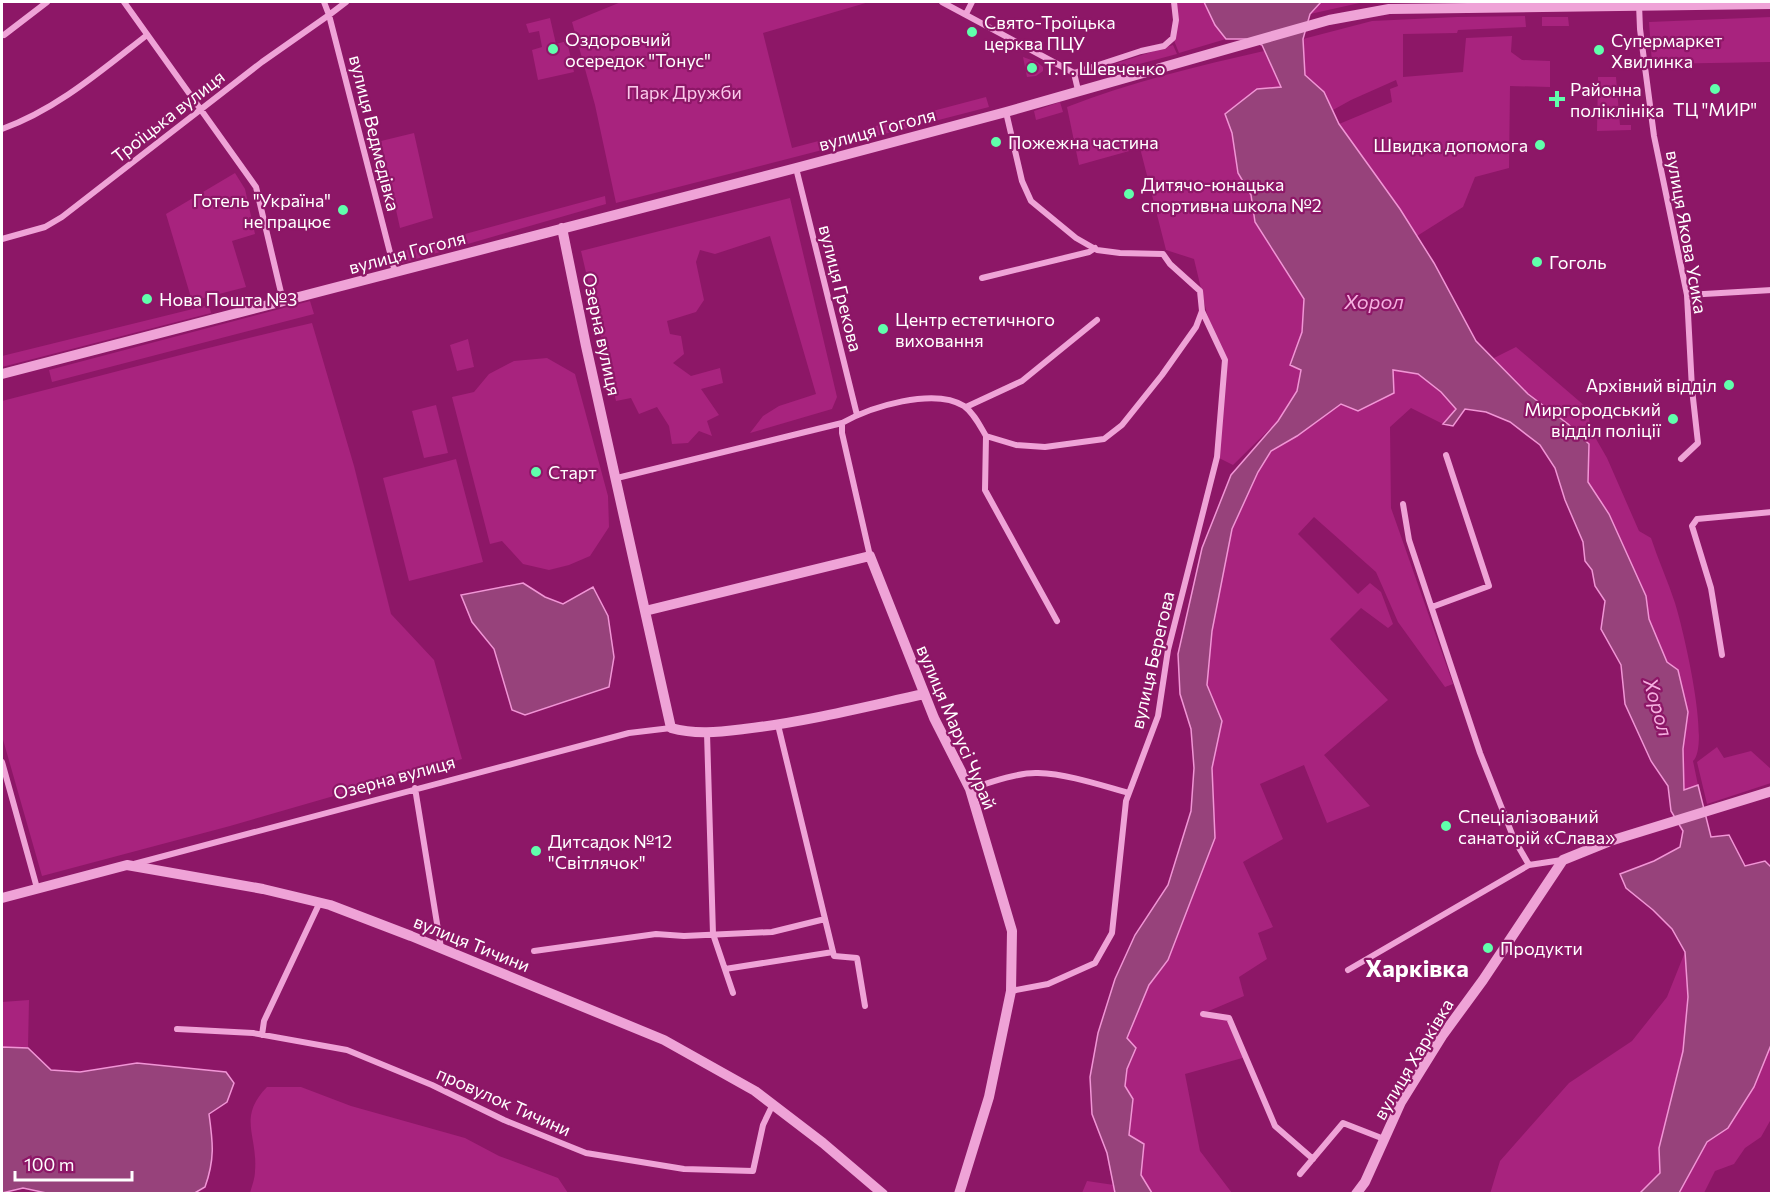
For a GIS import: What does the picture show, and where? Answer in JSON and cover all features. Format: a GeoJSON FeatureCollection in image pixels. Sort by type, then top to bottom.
{"type":"FeatureCollection","features":[{"type":"Feature","properties":{"kind":"street"},"geometry":{"type":"LineString","coordinates":[[4,35],[47,2]]}},
{"type":"Feature","properties":{"kind":"street"},"geometry":{"type":"LineString","coordinates":[[124,2],[256,187],[283,301]]}},
{"type":"Feature","properties":{"kind":"street","name":"вулиця Ведмедівка"},"geometry":{"type":"LineString","coordinates":[[324,2],[330,15],[395,272]]}},
{"type":"Feature","properties":{"kind":"street","name":"Троїцька вулиця"},"geometry":{"type":"LineString","coordinates":[[2,239],[45,227],[62,216],[262,62],[346,2]]}},
{"type":"Feature","properties":{"kind":"street"},"geometry":{"type":"LineString","coordinates":[[942,2],[1074,73],[1141,51],[1164,46],[1173,38],[1176,20],[1174,2]]}},
{"type":"Feature","properties":{"kind":"street"},"geometry":{"type":"LineString","coordinates":[[966,14],[972,2]]}},
{"type":"Feature","properties":{"kind":"street","name":"вулиця Якова Усика"},"geometry":{"type":"LineString","coordinates":[[1639,4],[1640,29],[1654,136],[1686,295],[1698,443],[1681,459]]}},
{"type":"Feature","properties":{"kind":"street","name":"вулиця Гоголя"},"geometry":{"type":"LineString","coordinates":[[2,374],[796,168],[1329,20],[1389,9],[1772,4]]}},
{"type":"Feature","properties":{"kind":"street"},"geometry":{"type":"LineString","coordinates":[[2,129],[74,91],[147,35]]}},
{"type":"Feature","properties":{"kind":"street"},"geometry":{"type":"LineString","coordinates":[[1074,73],[1078,90]]}},
{"type":"Feature","properties":{"kind":"street"},"geometry":{"type":"LineString","coordinates":[[982,278],[1089,252],[1095,248],[1076,238],[1031,201],[1022,181],[1006,111]]}},
{"type":"Feature","properties":{"kind":"street","name":"вулиця Грекова"},"geometry":{"type":"LineString","coordinates":[[796,168],[857,415]]}},
{"type":"Feature","properties":{"kind":"street","name":"Озерна вулиця"},"geometry":{"type":"LineString","coordinates":[[562,228],[671,728]]}},
{"type":"Feature","properties":{"kind":"street","name":"вулиця Берегова"},"geometry":{"type":"LineString","coordinates":[[1011,991],[1048,984],[1095,963],[1112,933],[1126,801],[1158,716],[1168,650],[1217,457],[1225,360],[1202,311],[1200,291],[1170,264],[1163,254],[1120,253],[1095,248]]}},
{"type":"Feature","properties":{"kind":"street"},"geometry":{"type":"LineString","coordinates":[[1686,295],[1772,290]]}},
{"type":"Feature","properties":{"kind":"street"},"geometry":{"type":"LineString","coordinates":[[986,436],[1016,445],[1045,447],[1104,439],[1122,425],[1162,375],[1196,327],[1202,311]]}},
{"type":"Feature","properties":{"kind":"street"},"geometry":{"type":"LineString","coordinates":[[966,407],[1022,381],[1097,320]]}},
{"type":"Feature","properties":{"kind":"street"},"geometry":{"type":"LineString","coordinates":[[617,478],[842,423],[857,415],[915,399],[952,400],[966,407],[986,436],[985,490],[1057,621]]}},
{"type":"Feature","properties":{"kind":"street","name":"вулиця Марусі Чурай"},"geometry":{"type":"LineString","coordinates":[[842,423],[842,433],[870,556],[924,694],[970,789],[1012,931],[1011,991],[989,1097],[959,1194]]}},
{"type":"Feature","properties":{"kind":"street"},"geometry":{"type":"LineString","coordinates":[[1432,607],[1489,586],[1446,455]]}},
{"type":"Feature","properties":{"kind":"street"},"geometry":{"type":"LineString","coordinates":[[1403,504],[1409,540],[1480,753],[1514,839],[1529,866]]}},
{"type":"Feature","properties":{"kind":"street"},"geometry":{"type":"LineString","coordinates":[[1722,655],[1711,588],[1692,526],[1696,519],[1772,512]]}},
{"type":"Feature","properties":{"kind":"street"},"geometry":{"type":"LineString","coordinates":[[645,611],[870,556]]}},
{"type":"Feature","properties":{"kind":"street","name":"Озерна вулиця"},"geometry":{"type":"LineString","coordinates":[[127,865],[629,733],[671,728],[685,732],[707,733],[778,725],[924,694]]}},
{"type":"Feature","properties":{"kind":"street"},"geometry":{"type":"LineString","coordinates":[[778,725],[834,956],[857,958],[865,1006]]}},
{"type":"Feature","properties":{"kind":"street"},"geometry":{"type":"LineString","coordinates":[[707,733],[713,934],[733,993]]}},
{"type":"Feature","properties":{"kind":"street"},"geometry":{"type":"LineString","coordinates":[[2,762],[37,888]]}},
{"type":"Feature","properties":{"kind":"street"},"geometry":{"type":"LineString","coordinates":[[970,789],[999,780],[1036,773],[1084,781],[1129,793]]}},
{"type":"Feature","properties":{"kind":"street"},"geometry":{"type":"LineString","coordinates":[[415,788],[441,948]]}},
{"type":"Feature","properties":{"kind":"street"},"geometry":{"type":"LineString","coordinates":[[1348,970],[1529,866],[1563,860],[1610,841],[1772,791]]}},
{"type":"Feature","properties":{"kind":"street","name":"вулиця Харківка"},"geometry":{"type":"LineString","coordinates":[[1356,1194],[1365,1182],[1401,1102],[1442,1036],[1483,980],[1563,860]]}},
{"type":"Feature","properties":{"kind":"street","name":"вулиця Тичини"},"geometry":{"type":"LineString","coordinates":[[2,898],[127,865],[263,889],[320,902],[441,948],[664,1040],[755,1090],[883,1194]]}},
{"type":"Feature","properties":{"kind":"street"},"geometry":{"type":"LineString","coordinates":[[262,1035],[264,1021],[320,902]]}},
{"type":"Feature","properties":{"kind":"street"},"geometry":{"type":"LineString","coordinates":[[534,951],[656,934],[684,936],[772,932],[825,919]]}},
{"type":"Feature","properties":{"kind":"street"},"geometry":{"type":"LineString","coordinates":[[725,969],[833,952]]}},
{"type":"Feature","properties":{"kind":"street"},"geometry":{"type":"LineString","coordinates":[[1203,1014],[1229,1018],[1275,1126],[1313,1159]]}},
{"type":"Feature","properties":{"kind":"street","name":"провулок Тичини"},"geometry":{"type":"LineString","coordinates":[[177,1029],[262,1035],[347,1050],[432,1085],[504,1120],[586,1153],[684,1169],[753,1171],[763,1125],[773,1104]]}},
{"type":"Feature","properties":{"kind":"street"},"geometry":{"type":"LineString","coordinates":[[1300,1174],[1343,1123],[1384,1139]]}},
{"type":"Feature","properties":{"kind":"green space","name":"Парк Дружби"},"geometry":{"type":"Polygon","coordinates":[[[621,2],[869,2],[763,33],[792,148],[986,97],[989,107],[616,203],[595,105],[572,22],[621,2]]]}},
{"type":"Feature","properties":{"kind":"green space"},"geometry":{"type":"Polygon","coordinates":[[[1174,2],[1204,2],[1215,25],[1226,39],[1179,53],[1173,38],[1174,2]]]}},
{"type":"Feature","properties":{"kind":"green space"},"geometry":{"type":"Polygon","coordinates":[[[1321,2],[1364,2],[1310,14],[1321,2]]]}},
{"type":"Feature","properties":{"kind":"green space"},"geometry":{"type":"Polygon","coordinates":[[[1525,16],[1526,27],[1458,30],[1457,33],[1403,34],[1403,77],[1463,72],[1466,38],[1512,36],[1511,52],[1522,60],[1550,61],[1550,87],[1510,86],[1509,168],[1475,177],[1463,207],[1417,236],[1339,124],[1392,102],[1390,89],[1398,86],[1396,80],[1333,110],[1324,92],[1305,75],[1303,39],[1372,21],[1525,16]]]}},
{"type":"Feature","properties":{"kind":"green space"},"geometry":{"type":"Polygon","coordinates":[[[1542,17],[1568,17],[1569,26],[1542,26],[1542,17]]]}},
{"type":"Feature","properties":{"kind":"green space"},"geometry":{"type":"Polygon","coordinates":[[[1771,17],[1771,62],[1652,64],[1649,22],[1771,17]]]}},
{"type":"Feature","properties":{"kind":"green space","name":"Оздоровчий осередок \"Тонус\""},"geometry":{"type":"Polygon","coordinates":[[[550,18],[556,44],[567,41],[574,72],[538,80],[532,50],[542,47],[539,31],[529,33],[526,24],[550,18]]]}},
{"type":"Feature","properties":{"kind":"green space"},"geometry":{"type":"Polygon","coordinates":[[[1173,45],[1177,54],[1087,76],[1086,73],[1173,45]]]}},
{"type":"Feature","properties":{"kind":"green space"},"geometry":{"type":"Polygon","coordinates":[[[1264,51],[1281,88],[1225,114],[1232,133],[1238,173],[1251,195],[1255,222],[1304,300],[1302,332],[1290,364],[1301,370],[1297,391],[1278,421],[1233,465],[1217,457],[1225,360],[1207,314],[1194,259],[1166,250],[1140,148],[1079,165],[1067,107],[1140,82],[1264,51]]]}},
{"type":"Feature","properties":{"kind":"green space"},"geometry":{"type":"Polygon","coordinates":[[[1023,57],[1037,62],[1043,67],[1043,71],[1036,76],[1027,77],[1023,57]]]}},
{"type":"Feature","properties":{"kind":"green space"},"geometry":{"type":"Polygon","coordinates":[[[1598,77],[1616,77],[1620,125],[1631,125],[1631,130],[1597,131],[1598,77]]]}},
{"type":"Feature","properties":{"kind":"green space"},"geometry":{"type":"Polygon","coordinates":[[[1060,102],[1063,112],[1036,120],[1034,111],[1060,102]]]}},
{"type":"Feature","properties":{"kind":"green space"},"geometry":{"type":"Polygon","coordinates":[[[414,133],[433,218],[400,228],[381,141],[414,133]]]}},
{"type":"Feature","properties":{"kind":"green space"},"geometry":{"type":"Polygon","coordinates":[[[235,173],[245,189],[255,234],[232,241],[246,287],[192,301],[166,214],[235,173]]]}},
{"type":"Feature","properties":{"kind":"green space"},"geometry":{"type":"Polygon","coordinates":[[[605,196],[606,204],[402,263],[399,252],[605,196]]]}},
{"type":"Feature","properties":{"kind":"green space"},"geometry":{"type":"Polygon","coordinates":[[[790,198],[837,397],[832,409],[750,433],[763,416],[779,406],[816,394],[770,236],[715,254],[700,250],[696,262],[704,300],[696,312],[667,321],[670,334],[681,336],[684,354],[673,363],[691,376],[720,368],[723,383],[701,389],[719,415],[707,421],[712,436],[699,431],[688,443],[672,444],[669,426],[657,407],[639,414],[631,398],[616,401],[581,251],[790,198]]]}},
{"type":"Feature","properties":{"kind":"green space"},"geometry":{"type":"Polygon","coordinates":[[[310,301],[314,314],[52,382],[49,370],[310,301]]]}},
{"type":"Feature","properties":{"kind":"green space"},"geometry":{"type":"Polygon","coordinates":[[[209,305],[211,313],[2,367],[2,356],[209,305]]]}},
{"type":"Feature","properties":{"kind":"green space"},"geometry":{"type":"Polygon","coordinates":[[[312,323],[354,466],[391,614],[434,660],[462,759],[230,826],[42,876],[2,736],[2,401],[312,323]]]}},
{"type":"Feature","properties":{"kind":"green space"},"geometry":{"type":"Polygon","coordinates":[[[468,339],[474,367],[457,371],[450,345],[468,339]]]}},
{"type":"Feature","properties":{"kind":"green space"},"geometry":{"type":"Polygon","coordinates":[[[1516,347],[1586,407],[1592,432],[1607,458],[1639,531],[1651,538],[1675,603],[1694,685],[1699,733],[1698,751],[1693,761],[1698,785],[1684,790],[1683,749],[1688,712],[1678,670],[1667,662],[1649,619],[1646,595],[1609,514],[1588,482],[1589,444],[1568,424],[1528,394],[1492,359],[1516,347]]]}},
{"type":"Feature","properties":{"kind":"green space","name":"Старт"},"geometry":{"type":"Polygon","coordinates":[[[547,358],[575,374],[608,496],[609,527],[590,556],[549,570],[523,564],[502,541],[490,544],[452,397],[474,392],[489,374],[514,361],[547,358]]]}},
{"type":"Feature","properties":{"kind":"green space"},"geometry":{"type":"Polygon","coordinates":[[[1392,370],[1418,374],[1441,392],[1456,409],[1443,424],[1411,408],[1390,427],[1391,508],[1453,684],[1445,687],[1398,622],[1376,572],[1314,517],[1298,534],[1358,594],[1370,583],[1381,592],[1393,624],[1388,628],[1361,608],[1330,639],[1388,700],[1324,755],[1370,806],[1327,823],[1304,765],[1260,784],[1283,839],[1243,862],[1273,927],[1258,933],[1267,959],[1239,977],[1244,996],[1204,1013],[1229,1018],[1246,1057],[1185,1074],[1200,1151],[1232,1193],[1152,1193],[1141,1175],[1144,1144],[1129,1135],[1133,1099],[1125,1086],[1127,1069],[1133,1057],[1127,1038],[1149,985],[1168,960],[1215,838],[1212,768],[1222,721],[1207,686],[1212,631],[1232,529],[1258,472],[1271,451],[1297,436],[1341,403],[1358,411],[1372,403],[1392,370]]]}},
{"type":"Feature","properties":{"kind":"green space"},"geometry":{"type":"Polygon","coordinates":[[[436,405],[448,453],[424,458],[412,411],[436,405]]]}},
{"type":"Feature","properties":{"kind":"green space"},"geometry":{"type":"Polygon","coordinates":[[[456,459],[483,562],[409,581],[383,478],[456,459]]]}},
{"type":"Feature","properties":{"kind":"green space"},"geometry":{"type":"Polygon","coordinates":[[[1717,747],[1724,758],[1751,751],[1771,769],[1771,783],[1707,804],[1697,762],[1717,747]]]}},
{"type":"Feature","properties":{"kind":"green space"},"geometry":{"type":"Polygon","coordinates":[[[1685,952],[1688,997],[1683,1051],[1659,1148],[1660,1173],[1640,1193],[1490,1194],[1500,1161],[1569,1083],[1632,1041],[1667,997],[1685,952]]]}},
{"type":"Feature","properties":{"kind":"green space"},"geometry":{"type":"Polygon","coordinates":[[[29,1000],[28,1048],[2,1047],[2,1002],[29,1000]]]}},
{"type":"Feature","properties":{"kind":"green space"},"geometry":{"type":"Polygon","coordinates":[[[1771,1045],[1770,1121],[1761,1137],[1745,1148],[1734,1164],[1715,1171],[1704,1193],[1677,1194],[1707,1142],[1728,1128],[1771,1045]]]}},
{"type":"Feature","properties":{"kind":"green space"},"geometry":{"type":"Polygon","coordinates":[[[267,1087],[301,1087],[351,1106],[465,1138],[499,1156],[558,1178],[568,1193],[250,1193],[255,1176],[251,1118],[258,1098],[267,1087]]]}},
{"type":"Feature","properties":{"kind":"green space"},"geometry":{"type":"Polygon","coordinates":[[[1087,1181],[1114,1185],[1115,1193],[1082,1193],[1087,1181]]]}},
{"type":"Feature","properties":{"kind":"water","name":"Хорол"},"geometry":{"type":"Polygon","coordinates":[[[1204,2],[1321,2],[1310,14],[1303,39],[1305,75],[1324,92],[1339,124],[1400,209],[1434,263],[1476,341],[1528,394],[1568,424],[1589,444],[1588,482],[1609,514],[1646,596],[1649,619],[1667,662],[1678,670],[1688,712],[1683,749],[1684,790],[1698,785],[1711,837],[1729,835],[1745,866],[1765,861],[1771,867],[1771,1045],[1754,1087],[1728,1128],[1707,1142],[1679,1193],[1640,1193],[1660,1173],[1659,1148],[1683,1051],[1688,997],[1685,952],[1672,929],[1626,888],[1620,874],[1654,861],[1680,847],[1683,831],[1671,811],[1668,786],[1651,761],[1625,704],[1621,665],[1601,629],[1605,601],[1595,586],[1592,570],[1585,561],[1583,542],[1565,500],[1555,468],[1540,445],[1510,422],[1486,412],[1465,409],[1453,426],[1443,424],[1456,409],[1441,392],[1418,374],[1393,370],[1394,393],[1358,411],[1341,404],[1297,436],[1271,451],[1258,472],[1232,529],[1212,631],[1207,685],[1222,721],[1212,768],[1215,838],[1168,960],[1149,985],[1127,1038],[1136,1048],[1127,1069],[1125,1086],[1133,1099],[1129,1135],[1144,1144],[1141,1175],[1152,1193],[1115,1193],[1107,1153],[1092,1114],[1090,1077],[1098,1033],[1115,979],[1135,935],[1168,885],[1191,811],[1194,768],[1191,729],[1180,694],[1178,654],[1202,548],[1231,475],[1278,421],[1297,391],[1301,370],[1290,365],[1302,332],[1304,299],[1255,222],[1251,195],[1238,173],[1232,133],[1225,114],[1257,89],[1281,87],[1262,45],[1246,39],[1226,39],[1215,25],[1204,2]]]}},
{"type":"Feature","properties":{"kind":"water"},"geometry":{"type":"Polygon","coordinates":[[[523,583],[545,597],[563,604],[593,587],[608,616],[614,657],[609,687],[525,715],[512,710],[494,649],[472,622],[461,595],[523,583]]]}},
{"type":"Feature","properties":{"kind":"water"},"geometry":{"type":"Polygon","coordinates":[[[2,1047],[28,1048],[51,1070],[80,1072],[137,1063],[226,1072],[234,1083],[227,1102],[209,1114],[212,1151],[205,1187],[193,1194],[51,1194],[23,1188],[2,1193],[2,1047]]]}},
{"type":"Feature","properties":{"kind":"place","name":"Свято-Троїцька церква ПЦУ"},"geometry":{"type":"Point","coordinates":[972,32]}},
{"type":"Feature","properties":{"kind":"place","name":"Оздоровчий осередок \"Тонус\""},"geometry":{"type":"Point","coordinates":[553,49]}},
{"type":"Feature","properties":{"kind":"place","name":"Супермаркет Хвилинка"},"geometry":{"type":"Point","coordinates":[1599,50]}},
{"type":"Feature","properties":{"kind":"place","name":"Т. Г. Шевченко"},"geometry":{"type":"Point","coordinates":[1032,68]}},
{"type":"Feature","properties":{"kind":"place","name":"ТЦ \"МИР\""},"geometry":{"type":"Point","coordinates":[1715,89]}},
{"type":"Feature","properties":{"kind":"place","name":"Районна поліклініка"},"geometry":{"type":"Point","coordinates":[1557,99]}},
{"type":"Feature","properties":{"kind":"place","name":"Пожежна частина"},"geometry":{"type":"Point","coordinates":[996,142]}},
{"type":"Feature","properties":{"kind":"place","name":"Швидка допомога"},"geometry":{"type":"Point","coordinates":[1540,145]}},
{"type":"Feature","properties":{"kind":"place","name":"Дитячо-юнацька спортивна школа №2"},"geometry":{"type":"Point","coordinates":[1129,194]}},
{"type":"Feature","properties":{"kind":"place","name":"Готель \"Україна\" не працює"},"geometry":{"type":"Point","coordinates":[343,210]}},
{"type":"Feature","properties":{"kind":"place","name":"Гоголь"},"geometry":{"type":"Point","coordinates":[1537,262]}},
{"type":"Feature","properties":{"kind":"place","name":"Нова Пошта №3"},"geometry":{"type":"Point","coordinates":[147,299]}},
{"type":"Feature","properties":{"kind":"place","name":"Центр естетичного виховання"},"geometry":{"type":"Point","coordinates":[883,329]}},
{"type":"Feature","properties":{"kind":"place","name":"Архівний відділ"},"geometry":{"type":"Point","coordinates":[1729,385]}},
{"type":"Feature","properties":{"kind":"place","name":"Миргородський відділ поліції"},"geometry":{"type":"Point","coordinates":[1673,419]}},
{"type":"Feature","properties":{"kind":"place","name":"Старт"},"geometry":{"type":"Point","coordinates":[536,472]}},
{"type":"Feature","properties":{"kind":"place","name":"Спеціалізований санаторій «Слава»"},"geometry":{"type":"Point","coordinates":[1446,826]}},
{"type":"Feature","properties":{"kind":"place","name":"Дитсадок №12 \"Світлячок\""},"geometry":{"type":"Point","coordinates":[536,851]}},
{"type":"Feature","properties":{"kind":"place","name":"Продукти"},"geometry":{"type":"Point","coordinates":[1488,948]}},
{"type":"Feature","properties":{"kind":"district","name":"Харківка"},"geometry":{"type":"Point","coordinates":[1417,967]}}]}
